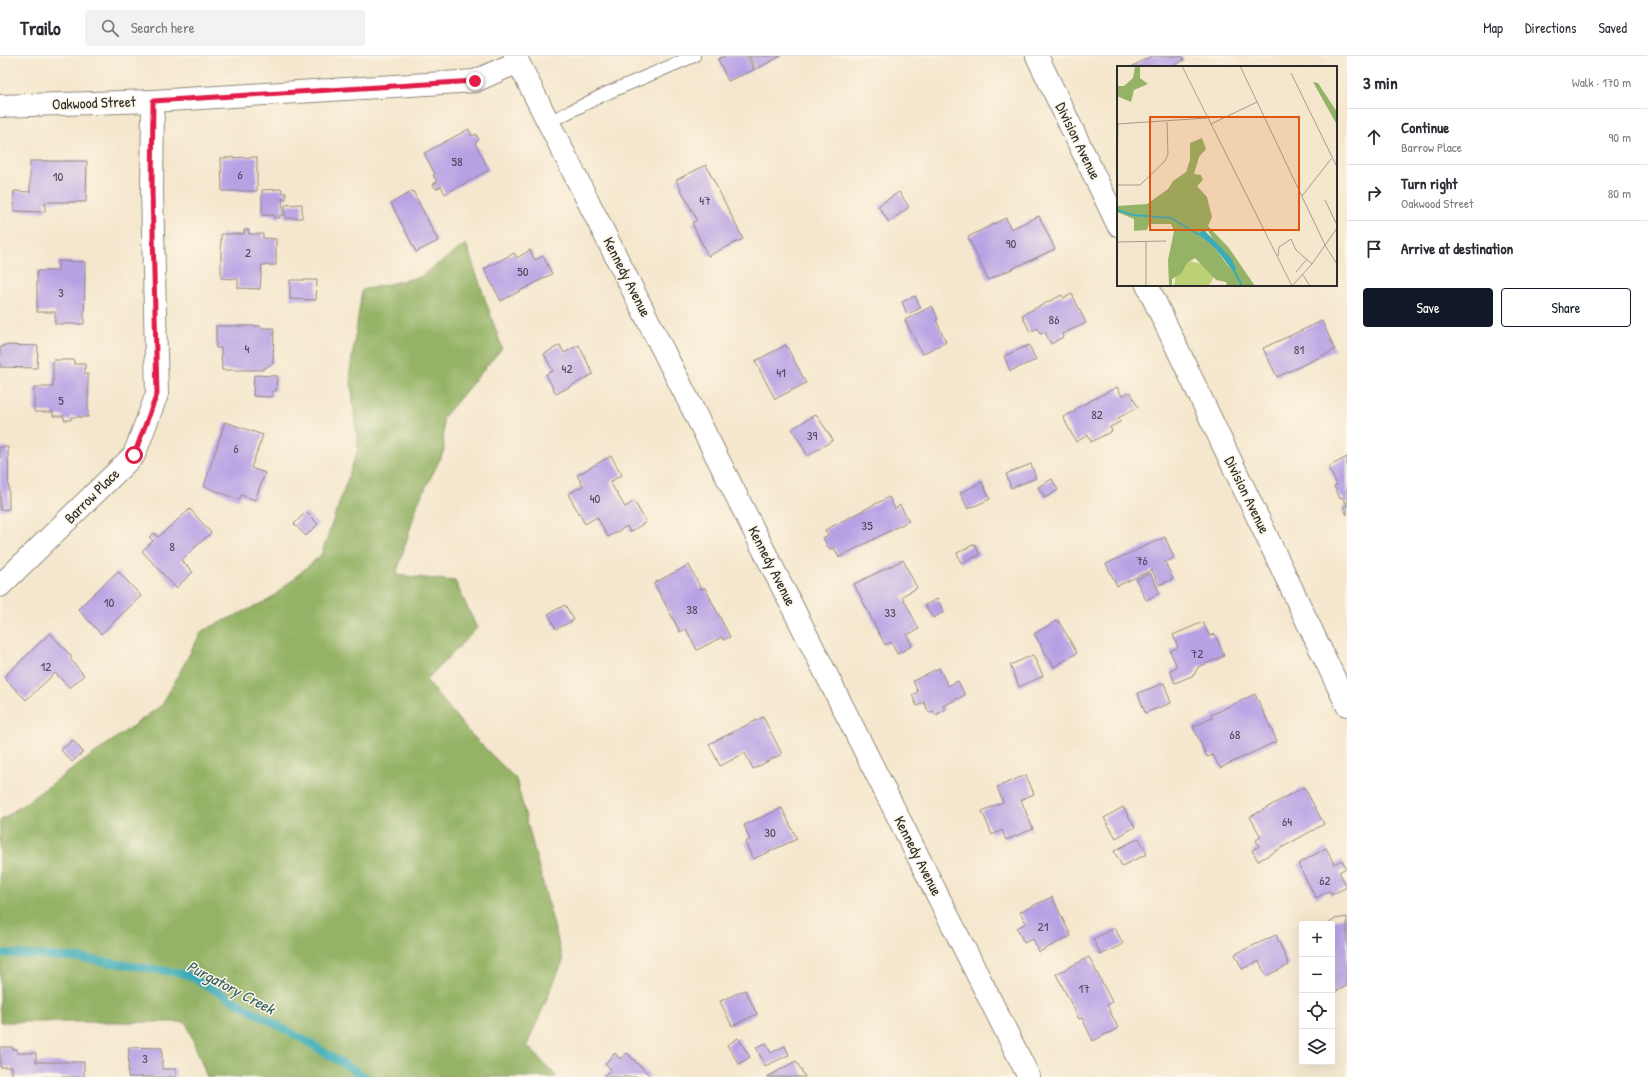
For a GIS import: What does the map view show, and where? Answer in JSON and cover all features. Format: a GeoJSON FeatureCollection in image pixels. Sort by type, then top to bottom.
{"type":"FeatureCollection","features":[{"type":"Feature","properties":{"kind":"street","name":"Division Avenue"},"geometry":{"type":"LineString","coordinates":[[1037,56],[1117,223]]}},
{"type":"Feature","properties":{"kind":"street","name":"Kennedy Avenue"},"geometry":{"type":"LineString","coordinates":[[517,59],[1029,1077]]}},
{"type":"Feature","properties":{"kind":"street","name":"Oakwood Street"},"geometry":{"type":"LineString","coordinates":[[0,106],[153,101],[475,81],[517,59]]}},
{"type":"Feature","properties":{"kind":"street","name":"Barrow Place"},"geometry":{"type":"LineString","coordinates":[[0,586],[134,455],[157,394],[152,191],[153,101]]}},
{"type":"Feature","properties":{"kind":"street","name":"Division Avenue"},"geometry":{"type":"LineString","coordinates":[[1146,286],[1347,705]]}},
{"type":"Feature","properties":{"kind":"lane"},"geometry":{"type":"LineString","coordinates":[[549,122],[605,94],[694,56]]}},
{"type":"Feature","properties":{"kind":"green space"},"geometry":{"type":"Polygon","coordinates":[[[466,244],[502,348],[443,418],[444,451],[418,503],[396,575],[455,581],[477,628],[426,680],[467,730],[516,779],[563,961],[527,1045],[557,1077],[207,1077],[186,1022],[0,1022],[0,821],[162,705],[202,631],[269,600],[321,555],[358,449],[350,371],[362,290],[420,277],[466,244]]]}},
{"type":"Feature","properties":{"kind":"building"},"geometry":{"type":"Polygon","coordinates":[[[725,56],[747,56],[754,70],[728,81],[718,59],[725,56]]]}},
{"type":"Feature","properties":{"kind":"building"},"geometry":{"type":"Polygon","coordinates":[[[749,56],[781,56],[756,69],[749,56]]]}},
{"type":"Feature","properties":{"kind":"building"},"geometry":{"type":"Polygon","coordinates":[[[1151,56],[1182,56],[1184,60],[1173,66],[1133,66],[1151,56]]]}},
{"type":"Feature","properties":{"kind":"building"},"geometry":{"type":"Polygon","coordinates":[[[469,129],[472,136],[476,134],[479,140],[475,143],[489,170],[445,194],[441,186],[436,189],[433,184],[437,182],[433,175],[435,174],[424,153],[469,129]]]}},
{"type":"Feature","properties":{"kind":"building"},"geometry":{"type":"Polygon","coordinates":[[[257,157],[257,191],[222,191],[221,158],[257,157]]]}},
{"type":"Feature","properties":{"kind":"building"},"geometry":{"type":"Polygon","coordinates":[[[30,161],[87,161],[86,202],[45,202],[45,212],[14,211],[14,191],[30,192],[30,161]]]}},
{"type":"Feature","properties":{"kind":"building"},"geometry":{"type":"Polygon","coordinates":[[[706,165],[743,239],[708,256],[692,223],[697,220],[676,180],[706,165]]]}},
{"type":"Feature","properties":{"kind":"building"},"geometry":{"type":"Polygon","coordinates":[[[282,189],[282,193],[286,193],[286,199],[282,199],[283,215],[280,215],[280,218],[274,218],[274,215],[262,215],[262,190],[282,189]]]}},
{"type":"Feature","properties":{"kind":"building"},"geometry":{"type":"Polygon","coordinates":[[[413,191],[438,241],[416,252],[391,203],[413,191]]]}},
{"type":"Feature","properties":{"kind":"building"},"geometry":{"type":"Polygon","coordinates":[[[899,192],[909,207],[889,222],[878,206],[899,192]]]}},
{"type":"Feature","properties":{"kind":"building"},"geometry":{"type":"Polygon","coordinates":[[[302,204],[302,218],[285,218],[285,205],[302,204]]]}},
{"type":"Feature","properties":{"kind":"building"},"geometry":{"type":"Polygon","coordinates":[[[1039,216],[1055,249],[988,280],[968,237],[1006,218],[1011,229],[1039,216]]]}},
{"type":"Feature","properties":{"kind":"building"},"geometry":{"type":"Polygon","coordinates":[[[244,230],[249,230],[249,234],[263,234],[263,238],[276,239],[276,265],[262,265],[260,289],[238,288],[238,279],[221,278],[221,234],[244,234],[244,230]]]}},
{"type":"Feature","properties":{"kind":"building"},"geometry":{"type":"Polygon","coordinates":[[[530,250],[535,260],[543,256],[552,274],[501,301],[484,269],[514,253],[517,258],[530,250]]]}},
{"type":"Feature","properties":{"kind":"building"},"geometry":{"type":"Polygon","coordinates":[[[58,261],[85,262],[84,324],[55,324],[55,312],[37,312],[37,271],[58,271],[58,261]]]}},
{"type":"Feature","properties":{"kind":"building"},"geometry":{"type":"Polygon","coordinates":[[[290,280],[317,280],[316,300],[290,299],[290,280]]]}},
{"type":"Feature","properties":{"kind":"building"},"geometry":{"type":"Polygon","coordinates":[[[1072,294],[1086,323],[1062,334],[1063,337],[1051,344],[1045,332],[1040,334],[1038,328],[1030,332],[1022,315],[1062,295],[1064,298],[1072,294]]]}},
{"type":"Feature","properties":{"kind":"building"},"geometry":{"type":"Polygon","coordinates":[[[915,296],[921,308],[907,314],[902,302],[915,296]]]}},
{"type":"Feature","properties":{"kind":"building"},"geometry":{"type":"Polygon","coordinates":[[[932,306],[938,319],[936,320],[946,342],[922,354],[905,320],[932,306]]]}},
{"type":"Feature","properties":{"kind":"building"},"geometry":{"type":"Polygon","coordinates":[[[1322,321],[1335,350],[1277,377],[1263,348],[1322,321]]]}},
{"type":"Feature","properties":{"kind":"building"},"geometry":{"type":"Polygon","coordinates":[[[216,326],[261,326],[261,328],[274,328],[273,363],[262,370],[222,370],[221,348],[216,348],[216,326]]]}},
{"type":"Feature","properties":{"kind":"building"},"geometry":{"type":"Polygon","coordinates":[[[3,345],[38,346],[37,368],[0,367],[0,347],[3,347],[3,345]]]}},
{"type":"Feature","properties":{"kind":"building"},"geometry":{"type":"Polygon","coordinates":[[[560,345],[564,353],[579,345],[593,374],[556,394],[546,374],[553,371],[544,354],[560,345]]]}},
{"type":"Feature","properties":{"kind":"building"},"geometry":{"type":"Polygon","coordinates":[[[786,345],[806,383],[775,399],[755,361],[786,345]]]}},
{"type":"Feature","properties":{"kind":"building"},"geometry":{"type":"Polygon","coordinates":[[[1029,345],[1036,360],[1010,371],[1004,356],[1029,345]]]}},
{"type":"Feature","properties":{"kind":"building"},"geometry":{"type":"Polygon","coordinates":[[[53,360],[74,360],[74,364],[85,364],[85,374],[88,374],[88,417],[71,417],[71,420],[64,420],[64,416],[53,416],[53,412],[34,412],[34,387],[53,387],[53,360]]]}},
{"type":"Feature","properties":{"kind":"building"},"geometry":{"type":"Polygon","coordinates":[[[254,375],[277,376],[276,391],[272,391],[272,397],[253,396],[254,375]]]}},
{"type":"Feature","properties":{"kind":"building"},"geometry":{"type":"Polygon","coordinates":[[[1117,387],[1122,396],[1130,392],[1138,407],[1118,418],[1120,422],[1110,427],[1112,431],[1091,442],[1088,435],[1076,442],[1063,417],[1117,387]]]}},
{"type":"Feature","properties":{"kind":"building"},"geometry":{"type":"Polygon","coordinates":[[[816,414],[833,440],[808,456],[792,429],[816,414]]]}},
{"type":"Feature","properties":{"kind":"building"},"geometry":{"type":"Polygon","coordinates":[[[225,422],[263,435],[251,468],[265,473],[255,500],[241,495],[239,500],[204,486],[225,422]]]}},
{"type":"Feature","properties":{"kind":"building"},"geometry":{"type":"Polygon","coordinates":[[[0,447],[8,447],[9,509],[0,510],[0,447]]]}},
{"type":"Feature","properties":{"kind":"building"},"geometry":{"type":"Polygon","coordinates":[[[611,456],[622,475],[610,482],[625,507],[634,501],[646,522],[630,532],[627,526],[608,537],[597,517],[585,524],[568,494],[583,486],[577,475],[611,456]]]}},
{"type":"Feature","properties":{"kind":"building"},"geometry":{"type":"Polygon","coordinates":[[[1347,457],[1347,505],[1342,497],[1340,498],[1334,486],[1337,485],[1328,467],[1347,457]]]}},
{"type":"Feature","properties":{"kind":"building"},"geometry":{"type":"Polygon","coordinates":[[[1031,464],[1036,478],[1011,488],[1006,474],[1031,464]]]}},
{"type":"Feature","properties":{"kind":"building"},"geometry":{"type":"Polygon","coordinates":[[[1052,479],[1058,490],[1045,498],[1038,487],[1052,479]]]}},
{"type":"Feature","properties":{"kind":"building"},"geometry":{"type":"Polygon","coordinates":[[[982,482],[990,499],[968,509],[960,493],[982,482]]]}},
{"type":"Feature","properties":{"kind":"building"},"geometry":{"type":"Polygon","coordinates":[[[889,497],[895,509],[900,505],[909,521],[839,557],[834,548],[829,549],[823,538],[828,535],[825,530],[889,497]]]}},
{"type":"Feature","properties":{"kind":"building"},"geometry":{"type":"Polygon","coordinates":[[[1347,505],[1347,515],[1343,507],[1347,505]]]}},
{"type":"Feature","properties":{"kind":"building"},"geometry":{"type":"Polygon","coordinates":[[[190,509],[211,533],[181,560],[193,572],[176,588],[142,551],[153,541],[149,537],[154,533],[158,537],[190,509]]]}},
{"type":"Feature","properties":{"kind":"building"},"geometry":{"type":"Polygon","coordinates":[[[306,512],[318,524],[306,536],[294,524],[306,512]]]}},
{"type":"Feature","properties":{"kind":"building"},"geometry":{"type":"Polygon","coordinates":[[[1165,537],[1174,558],[1165,562],[1173,579],[1159,585],[1152,570],[1117,586],[1106,564],[1165,537]]]}},
{"type":"Feature","properties":{"kind":"building"},"geometry":{"type":"Polygon","coordinates":[[[975,544],[980,555],[961,563],[957,553],[975,544]]]}},
{"type":"Feature","properties":{"kind":"building"},"geometry":{"type":"Polygon","coordinates":[[[903,560],[917,588],[902,596],[919,629],[907,635],[912,646],[897,654],[891,642],[885,645],[854,584],[903,560]]]}},
{"type":"Feature","properties":{"kind":"building"},"geometry":{"type":"Polygon","coordinates":[[[689,565],[701,589],[705,588],[730,637],[723,640],[722,637],[697,650],[686,629],[680,632],[654,583],[689,565]]]}},
{"type":"Feature","properties":{"kind":"building"},"geometry":{"type":"Polygon","coordinates":[[[118,571],[141,596],[101,634],[78,609],[118,571]]]}},
{"type":"Feature","properties":{"kind":"building"},"geometry":{"type":"Polygon","coordinates":[[[1150,573],[1160,593],[1146,600],[1136,580],[1150,573]]]}},
{"type":"Feature","properties":{"kind":"building"},"geometry":{"type":"Polygon","coordinates":[[[937,599],[944,612],[933,618],[925,605],[937,599]]]}},
{"type":"Feature","properties":{"kind":"building"},"geometry":{"type":"Polygon","coordinates":[[[565,605],[574,620],[556,629],[548,614],[565,605]]]}},
{"type":"Feature","properties":{"kind":"building"},"geometry":{"type":"Polygon","coordinates":[[[1058,620],[1077,653],[1054,667],[1034,634],[1058,620]]]}},
{"type":"Feature","properties":{"kind":"building"},"geometry":{"type":"Polygon","coordinates":[[[1203,622],[1209,636],[1215,634],[1224,656],[1198,667],[1194,675],[1175,683],[1170,670],[1177,667],[1170,651],[1178,647],[1173,635],[1203,622]]]}},
{"type":"Feature","properties":{"kind":"building"},"geometry":{"type":"Polygon","coordinates":[[[50,633],[72,657],[70,659],[84,675],[70,688],[55,673],[26,700],[4,677],[50,633]]]}},
{"type":"Feature","properties":{"kind":"building"},"geometry":{"type":"Polygon","coordinates":[[[1033,655],[1043,676],[1019,687],[1010,665],[1033,655]]]}},
{"type":"Feature","properties":{"kind":"building"},"geometry":{"type":"Polygon","coordinates":[[[939,668],[948,686],[958,681],[965,695],[943,706],[945,710],[935,715],[933,711],[929,713],[924,702],[917,706],[912,695],[918,692],[913,681],[939,668]]]}},
{"type":"Feature","properties":{"kind":"building"},"geometry":{"type":"Polygon","coordinates":[[[1164,683],[1171,703],[1145,713],[1138,693],[1164,683]]]}},
{"type":"Feature","properties":{"kind":"building"},"geometry":{"type":"Polygon","coordinates":[[[1255,694],[1277,741],[1220,768],[1213,755],[1207,757],[1193,727],[1212,718],[1211,715],[1255,694]]]}},
{"type":"Feature","properties":{"kind":"building"},"geometry":{"type":"Polygon","coordinates":[[[763,717],[782,754],[753,769],[745,753],[720,766],[709,744],[763,717]]]}},
{"type":"Feature","properties":{"kind":"building"},"geometry":{"type":"Polygon","coordinates":[[[73,740],[83,752],[72,762],[61,750],[73,740]]]}},
{"type":"Feature","properties":{"kind":"building"},"geometry":{"type":"Polygon","coordinates":[[[1026,775],[1034,794],[1021,800],[1033,829],[1006,840],[1002,830],[992,835],[982,811],[1003,802],[997,787],[1026,775]]]}},
{"type":"Feature","properties":{"kind":"building"},"geometry":{"type":"Polygon","coordinates":[[[1304,787],[1324,824],[1258,861],[1252,850],[1259,846],[1256,840],[1261,837],[1250,817],[1304,787]]]}},
{"type":"Feature","properties":{"kind":"building"},"geometry":{"type":"Polygon","coordinates":[[[1123,807],[1135,827],[1116,838],[1104,818],[1123,807]]]}},
{"type":"Feature","properties":{"kind":"building"},"geometry":{"type":"Polygon","coordinates":[[[782,808],[797,839],[753,859],[745,842],[750,840],[744,825],[782,808]]]}},
{"type":"Feature","properties":{"kind":"building"},"geometry":{"type":"Polygon","coordinates":[[[1139,838],[1147,854],[1122,866],[1114,851],[1139,838]]]}},
{"type":"Feature","properties":{"kind":"building"},"geometry":{"type":"Polygon","coordinates":[[[1326,848],[1334,864],[1342,860],[1346,868],[1339,872],[1347,887],[1331,895],[1329,891],[1316,898],[1298,864],[1326,848]]]}},
{"type":"Feature","properties":{"kind":"building"},"geometry":{"type":"Polygon","coordinates":[[[1052,897],[1071,936],[1039,952],[1033,939],[1024,943],[1017,928],[1026,923],[1020,912],[1052,897]]]}},
{"type":"Feature","properties":{"kind":"building"},"geometry":{"type":"Polygon","coordinates":[[[1347,917],[1347,986],[1335,992],[1335,921],[1332,921],[1335,919],[1347,917]]]}},
{"type":"Feature","properties":{"kind":"building"},"geometry":{"type":"Polygon","coordinates":[[[1115,928],[1123,944],[1101,955],[1093,939],[1115,928]]]}},
{"type":"Feature","properties":{"kind":"building"},"geometry":{"type":"Polygon","coordinates":[[[1276,935],[1289,965],[1266,976],[1259,961],[1242,969],[1235,954],[1276,935]]]}},
{"type":"Feature","properties":{"kind":"building"},"geometry":{"type":"Polygon","coordinates":[[[1089,957],[1112,1002],[1107,1005],[1118,1028],[1093,1041],[1082,1018],[1079,1019],[1056,974],[1089,957]]]}},
{"type":"Feature","properties":{"kind":"building"},"geometry":{"type":"Polygon","coordinates":[[[745,990],[757,1014],[732,1026],[720,1001],[745,990]]]}},
{"type":"Feature","properties":{"kind":"building"},"geometry":{"type":"Polygon","coordinates":[[[738,1038],[750,1057],[739,1064],[727,1045],[738,1038]]]}},
{"type":"Feature","properties":{"kind":"building"},"geometry":{"type":"Polygon","coordinates":[[[766,1043],[771,1053],[785,1046],[789,1055],[765,1066],[756,1047],[766,1043]]]}},
{"type":"Feature","properties":{"kind":"building"},"geometry":{"type":"Polygon","coordinates":[[[0,1047],[12,1047],[12,1049],[17,1049],[17,1053],[36,1053],[36,1062],[84,1062],[84,1077],[12,1077],[12,1067],[0,1067],[0,1047]]]}},
{"type":"Feature","properties":{"kind":"building"},"geometry":{"type":"Polygon","coordinates":[[[129,1047],[162,1048],[162,1069],[176,1069],[176,1077],[128,1077],[129,1047]]]}},
{"type":"Feature","properties":{"kind":"building"},"geometry":{"type":"Polygon","coordinates":[[[615,1053],[620,1059],[627,1053],[651,1077],[605,1077],[604,1076],[611,1069],[605,1064],[615,1053]]]}},
{"type":"Feature","properties":{"kind":"building"},"geometry":{"type":"Polygon","coordinates":[[[796,1061],[805,1077],[767,1077],[796,1061]]]}},
{"type":"Feature","properties":{"kind":"waterway","name":"Purgatory Creek"},"geometry":{"type":"LineString","coordinates":[[0,953],[80,958],[186,974],[306,1041],[365,1077]]}},
{"type":"Feature","properties":{"kind":"route"},"geometry":{"type":"LineString","coordinates":[[134,455],[157,394],[152,191],[153,101],[475,81]]}}]}
